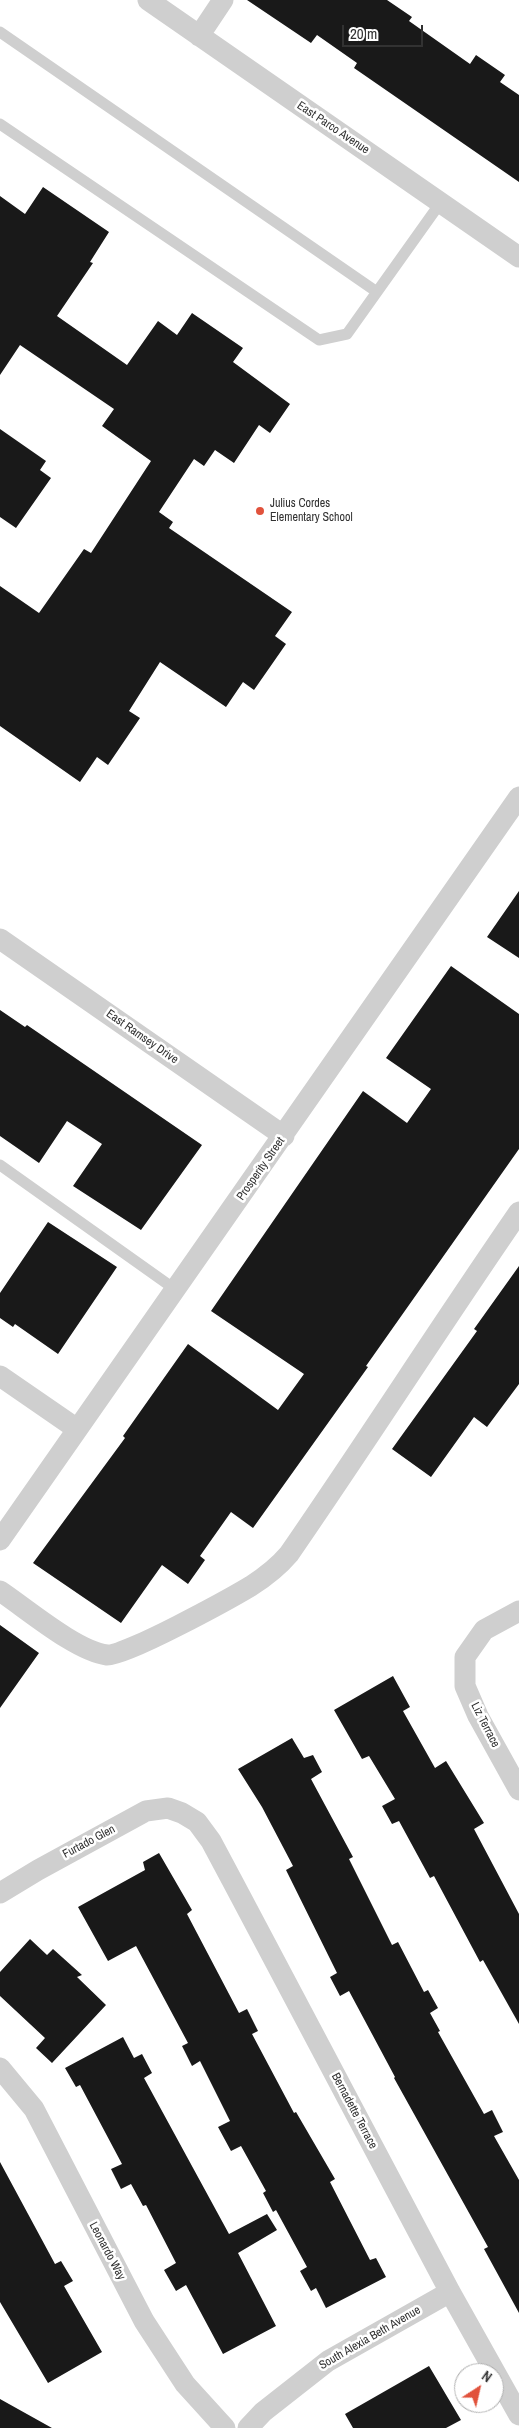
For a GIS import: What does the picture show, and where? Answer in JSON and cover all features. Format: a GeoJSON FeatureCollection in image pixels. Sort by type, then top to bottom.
{"type":"FeatureCollection","features":[{"type":"Feature","properties":{"kind":"street","name":"East Parco Avenue"},"geometry":{"type":"LineString","coordinates":[[148,0],[519,257]]}},
{"type":"Feature","properties":{"kind":"street"},"geometry":{"type":"LineString","coordinates":[[199,36],[223,0]]}},
{"type":"Feature","properties":{"kind":"street","name":"Prosperity Street"},"geometry":{"type":"LineString","coordinates":[[0,1540],[284,1136],[519,796]]}},
{"type":"Feature","properties":{"kind":"street","name":"East Ramsey Drive"},"geometry":{"type":"LineString","coordinates":[[0,939],[284,1136]]}},
{"type":"Feature","properties":{"kind":"street"},"geometry":{"type":"LineString","coordinates":[[0,1591],[89,1650],[109,1655],[126,1652],[251,1586],[276,1568],[289,1554],[366,1444],[440,1327],[519,1212]]}},
{"type":"Feature","properties":{"kind":"street"},"geometry":{"type":"LineString","coordinates":[[0,1376],[77,1429]]}},
{"type":"Feature","properties":{"kind":"street","name":"Liz Terrace"},"geometry":{"type":"LineString","coordinates":[[519,1611],[484,1630],[465,1657],[465,1686],[478,1716],[519,1790]]}},
{"type":"Feature","properties":{"kind":"street","name":"Furtado Glen"},"geometry":{"type":"LineString","coordinates":[[0,1893],[146,1811],[168,1808],[182,1813]]}},
{"type":"Feature","properties":{"kind":"street","name":"Bernadette Terrace"},"geometry":{"type":"LineString","coordinates":[[182,1813],[197,1822],[210,1841],[450,2292],[519,2415]]}},
{"type":"Feature","properties":{"kind":"street","name":"Leonardo Way"},"geometry":{"type":"LineString","coordinates":[[0,2068],[34,2109],[144,2321],[185,2384],[225,2428]]}},
{"type":"Feature","properties":{"kind":"street","name":"South Alexia Beth Avenue"},"geometry":{"type":"LineString","coordinates":[[248,2428],[263,2412],[328,2360],[450,2292]]}},
{"type":"Feature","properties":{"kind":"lane"},"geometry":{"type":"LineString","coordinates":[[0,32],[377,292]]}},
{"type":"Feature","properties":{"kind":"lane"},"geometry":{"type":"LineString","coordinates":[[0,124],[319,340],[347,334],[440,202]]}},
{"type":"Feature","properties":{"kind":"lane"},"geometry":{"type":"LineString","coordinates":[[0,1165],[176,1290]]}},
{"type":"Feature","properties":{"kind":"building"},"geometry":{"type":"Polygon","coordinates":[[[247,0],[387,0],[412,17],[409,21],[470,64],[476,55],[505,75],[500,82],[519,95],[519,182],[354,68],[357,63],[317,35],[311,43],[247,0]]]}},
{"type":"Feature","properties":{"kind":"building"},"geometry":{"type":"Polygon","coordinates":[[[43,187],[109,232],[90,262],[93,263],[57,316],[127,365],[158,321],[177,335],[192,313],[243,348],[233,362],[290,404],[270,433],[259,425],[234,463],[215,450],[204,466],[194,459],[159,512],[173,522],[169,528],[292,612],[275,636],[286,644],[254,690],[243,682],[226,707],[160,662],[129,711],[140,718],[108,765],[97,757],[80,782],[0,726],[0,586],[39,613],[84,549],[91,553],[151,461],[102,426],[114,409],[20,345],[0,375],[0,196],[25,214],[43,187]]]}},
{"type":"Feature","properties":{"kind":"building"},"geometry":{"type":"Polygon","coordinates":[[[0,429],[46,461],[40,470],[51,478],[16,528],[0,517],[0,429]]]}},
{"type":"Feature","properties":{"kind":"building"},"geometry":{"type":"Polygon","coordinates":[[[519,891],[519,958],[487,937],[519,891]]]}},
{"type":"Feature","properties":{"kind":"building"},"geometry":{"type":"Polygon","coordinates":[[[451,966],[519,1014],[519,1149],[366,1366],[368,1367],[253,1528],[231,1512],[200,1556],[205,1560],[188,1584],[162,1565],[121,1623],[33,1563],[125,1438],[123,1436],[188,1344],[278,1410],[304,1374],[211,1311],[363,1091],[407,1123],[431,1089],[386,1058],[451,966]]]}},
{"type":"Feature","properties":{"kind":"building"},"geometry":{"type":"Polygon","coordinates":[[[0,1010],[25,1027],[27,1025],[202,1145],[141,1230],[73,1186],[102,1144],[67,1121],[39,1163],[0,1136],[0,1010]]]}},
{"type":"Feature","properties":{"kind":"building"},"geometry":{"type":"Polygon","coordinates":[[[48,1222],[117,1267],[58,1354],[15,1324],[13,1327],[0,1318],[0,1293],[48,1222]]]}},
{"type":"Feature","properties":{"kind":"building"},"geometry":{"type":"Polygon","coordinates":[[[519,1266],[519,1384],[487,1427],[474,1417],[431,1477],[392,1449],[477,1331],[474,1329],[519,1266]]]}},
{"type":"Feature","properties":{"kind":"building"},"geometry":{"type":"Polygon","coordinates":[[[0,1625],[39,1653],[0,1708],[0,1625]]]}},
{"type":"Feature","properties":{"kind":"building"},"geometry":{"type":"Polygon","coordinates":[[[393,1676],[410,1707],[403,1711],[435,1768],[446,1761],[484,1823],[474,1829],[519,1914],[519,2024],[483,1960],[480,1962],[434,1876],[430,1878],[399,1821],[392,1824],[382,1806],[395,1799],[369,1756],[362,1759],[334,1710],[393,1676]]]}},
{"type":"Feature","properties":{"kind":"building"},"geometry":{"type":"Polygon","coordinates":[[[292,1738],[304,1758],[313,1755],[322,1772],[311,1779],[353,1857],[349,1859],[392,1945],[398,1942],[424,1992],[428,1990],[438,2008],[430,2013],[440,2031],[438,2032],[484,2114],[492,2110],[503,2132],[494,2136],[519,2180],[519,2313],[484,2249],[488,2247],[394,2078],[349,1991],[340,1996],[330,1977],[337,1973],[286,1870],[293,1866],[262,1807],[238,1769],[292,1738]]]}},
{"type":"Feature","properties":{"kind":"building"},"geometry":{"type":"Polygon","coordinates":[[[159,1853],[192,1910],[187,1914],[239,2013],[247,2009],[258,2031],[252,2034],[294,2113],[296,2112],[335,2179],[330,2182],[370,2260],[376,2258],[386,2277],[326,2308],[316,2288],[311,2291],[300,2271],[307,2267],[276,2210],[273,2212],[263,2193],[266,2191],[241,2146],[231,2151],[218,2127],[230,2121],[200,2061],[192,2066],[182,2046],[188,2043],[136,1946],[108,1961],[78,1907],[145,1870],[143,1862],[159,1853]]]}},
{"type":"Feature","properties":{"kind":"building"},"geometry":{"type":"Polygon","coordinates":[[[30,1939],[47,1955],[53,1949],[82,1975],[77,1977],[106,2005],[52,2063],[36,2048],[45,2038],[0,1996],[0,1972],[30,1939]]]}},
{"type":"Feature","properties":{"kind":"building"},"geometry":{"type":"Polygon","coordinates":[[[123,2037],[134,2058],[142,2054],[152,2073],[144,2078],[229,2234],[267,2214],[277,2230],[238,2253],[276,2326],[223,2354],[186,2285],[176,2291],[164,2270],[176,2263],[146,2205],[143,2206],[131,2184],[121,2189],[111,2169],[122,2164],[80,2085],[76,2087],[65,2068],[123,2037]]]}},
{"type":"Feature","properties":{"kind":"building"},"geometry":{"type":"Polygon","coordinates":[[[0,2162],[55,2264],[61,2261],[73,2281],[64,2286],[102,2352],[48,2383],[0,2302],[0,2162]]]}},
{"type":"Feature","properties":{"kind":"building"},"geometry":{"type":"Polygon","coordinates":[[[429,2366],[454,2408],[454,2413],[457,2413],[461,2420],[446,2428],[353,2428],[345,2414],[429,2366]]]}},
{"type":"Feature","properties":{"kind":"building"},"geometry":{"type":"Polygon","coordinates":[[[0,2399],[52,2428],[0,2428],[0,2399]]]}},
{"type":"Feature","properties":{"kind":"place","name":"Julius Cordes Elementary School"},"geometry":{"type":"Point","coordinates":[260,511]}}]}
